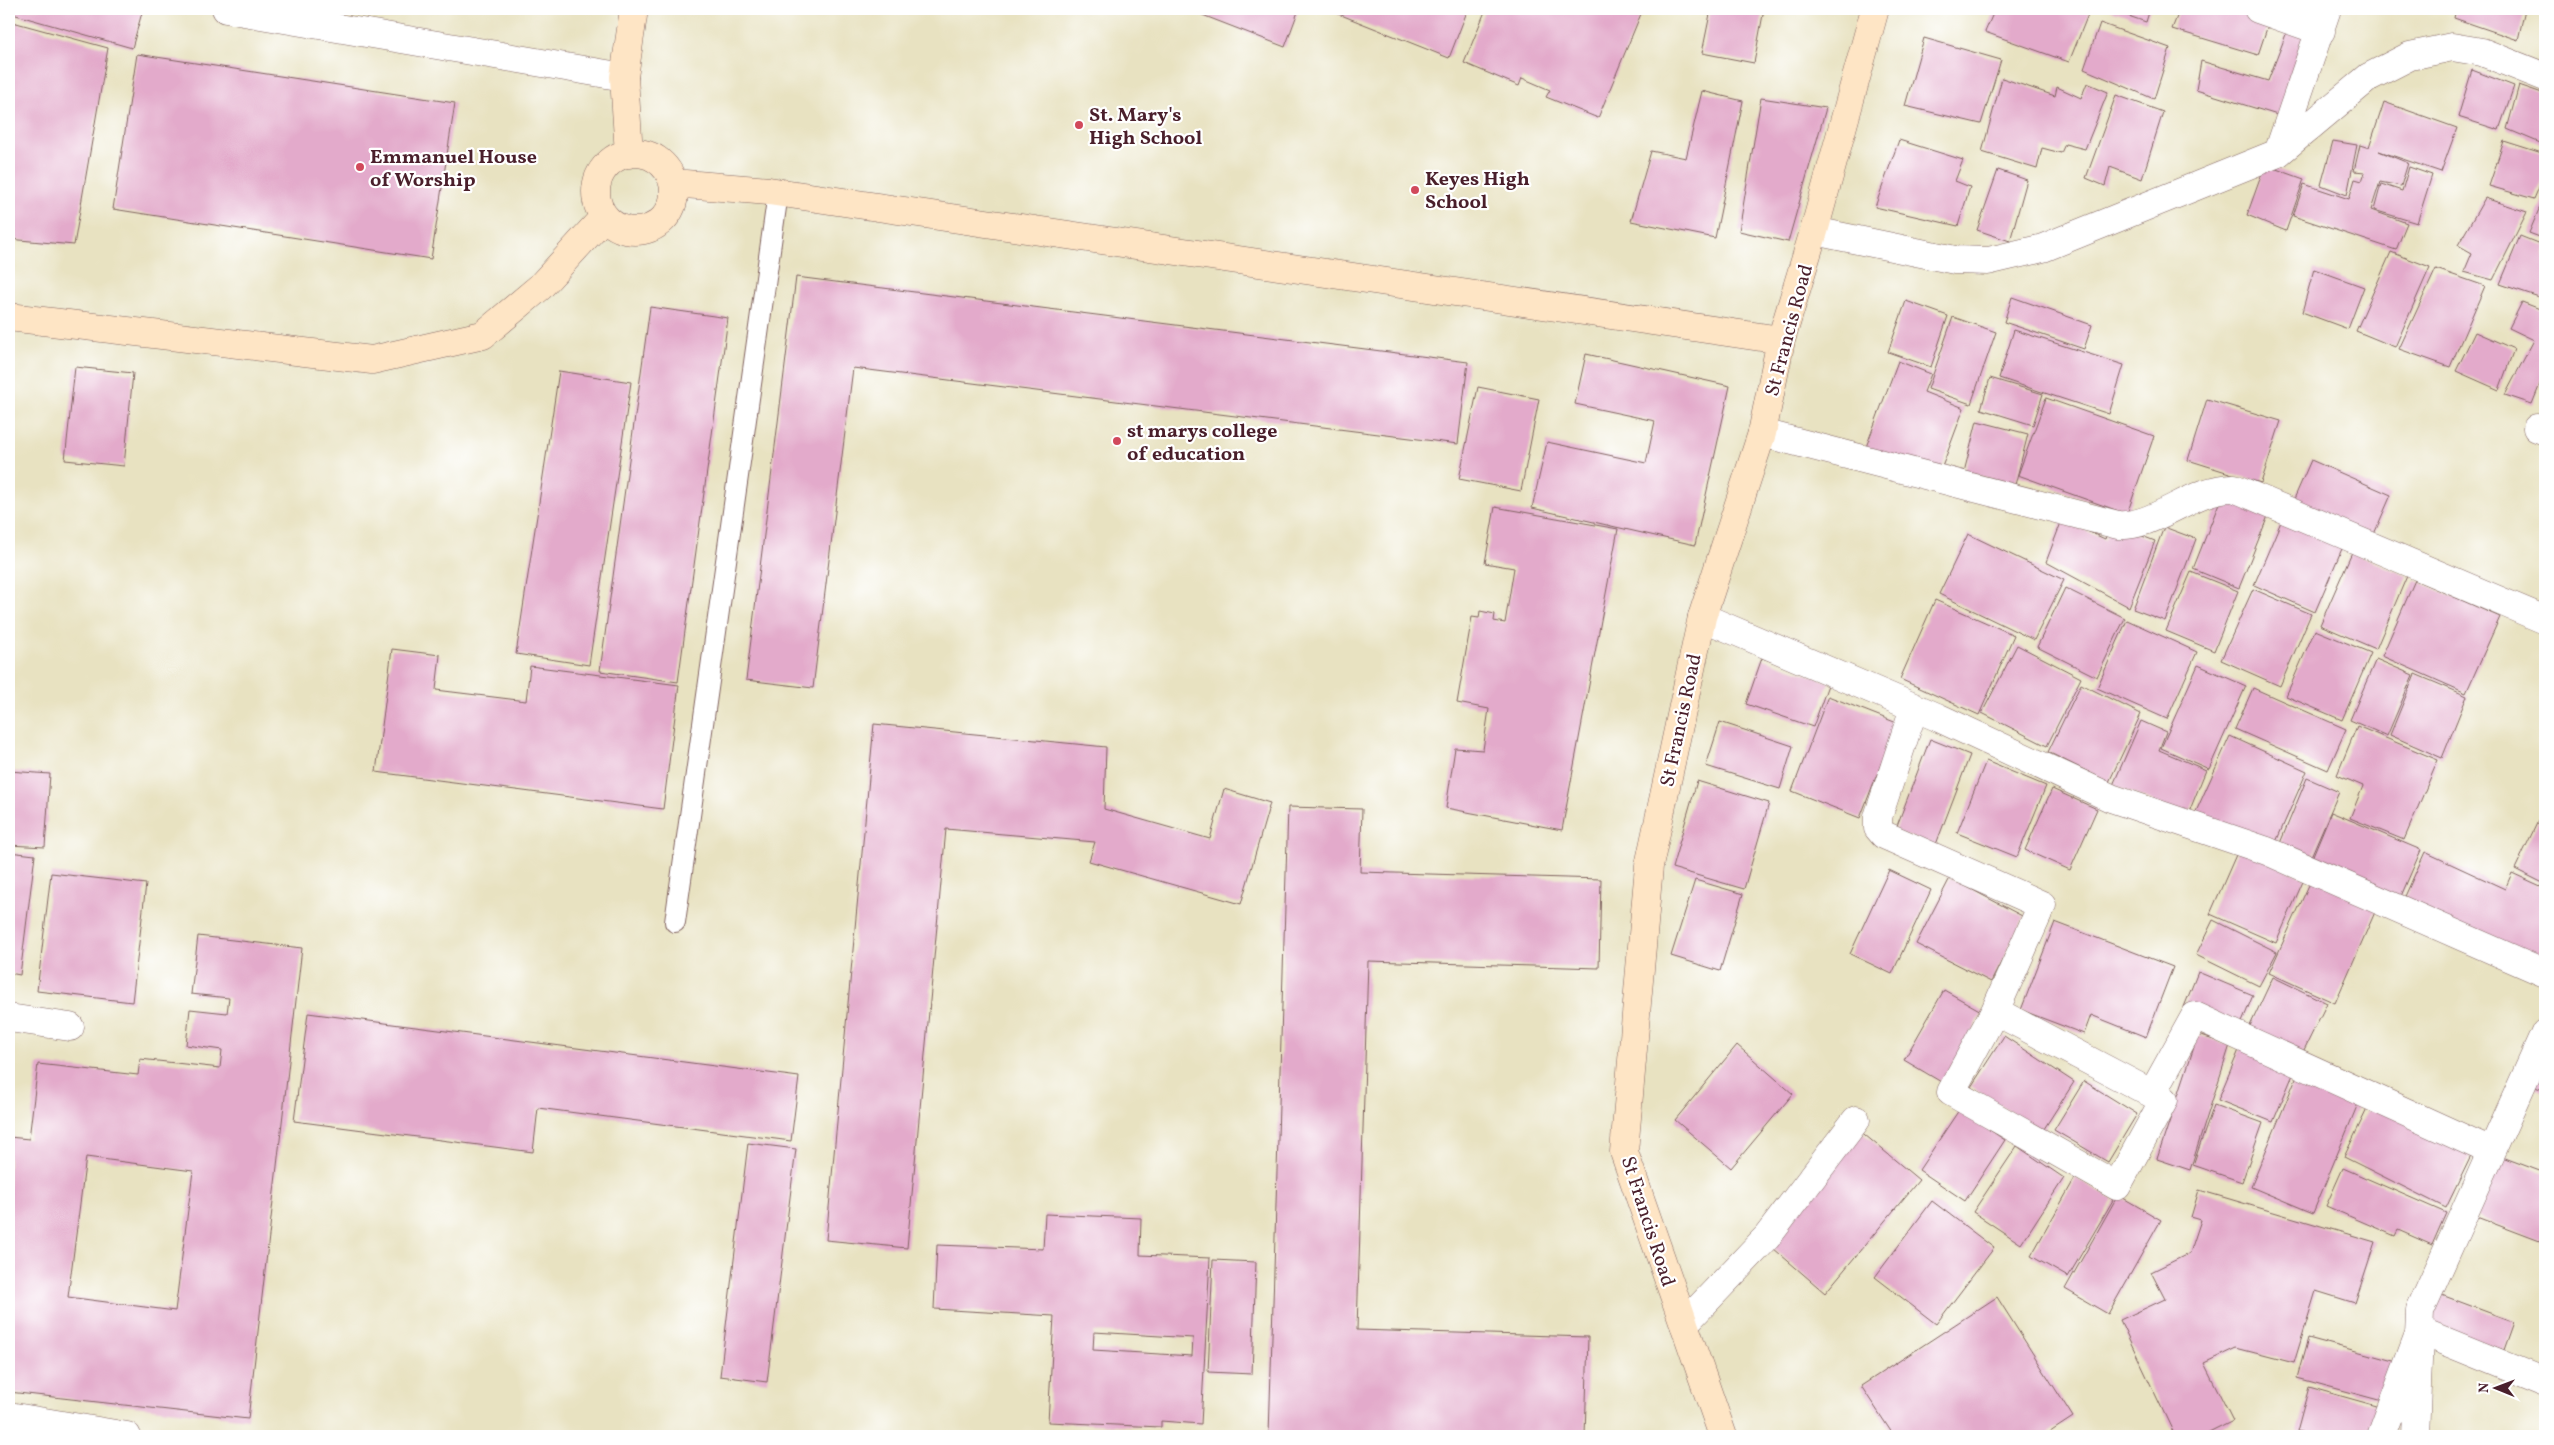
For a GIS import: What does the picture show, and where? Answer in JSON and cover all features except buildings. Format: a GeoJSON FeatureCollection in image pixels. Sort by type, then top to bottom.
{"type":"FeatureCollection","features":[{"type":"Feature","properties":{"kind":"street"},"geometry":{"type":"LineString","coordinates":[[226,9],[624,77]]}},
{"type":"Feature","properties":{"kind":"street"},"geometry":{"type":"LineString","coordinates":[[629,154],[624,77],[634,9]]}},
{"type":"Feature","properties":{"kind":"street","name":"St Francis Road"},"geometry":{"type":"LineString","coordinates":[[1724,1436],[1624,1152],[1649,866],[1702,617],[1762,433],[1782,340],[1875,9]]}},
{"type":"Feature","properties":{"kind":"street"},"geometry":{"type":"LineString","coordinates":[[2258,9],[2324,20],[2278,153]]}},
{"type":"Feature","properties":{"kind":"street"},"geometry":{"type":"LineString","coordinates":[[1814,231],[1955,260],[1988,261],[2043,248],[2278,153],[2369,77],[2410,56],[2452,47],[2482,52],[2545,77]]}},
{"type":"Feature","properties":{"kind":"street"},"geometry":{"type":"LineString","coordinates":[[629,154],[648,155],[659,161],[668,170],[673,183],[674,196],[670,209],[663,220],[653,228],[627,231],[614,226],[604,217],[596,194],[597,181],[612,160],[629,154]]}},
{"type":"Feature","properties":{"kind":"street"},"geometry":{"type":"LineString","coordinates":[[673,183],[778,193],[1782,340]]}},
{"type":"Feature","properties":{"kind":"street"},"geometry":{"type":"LineString","coordinates":[[9,317],[372,360],[483,335],[540,287],[604,217]]}},
{"type":"Feature","properties":{"kind":"street"},"geometry":{"type":"LineString","coordinates":[[1762,433],[2118,525],[2135,524],[2215,489],[2234,488],[2545,620]]}},
{"type":"Feature","properties":{"kind":"street"},"geometry":{"type":"LineString","coordinates":[[1702,617],[1914,708],[2110,798],[2267,851],[2545,973]]}},
{"type":"Feature","properties":{"kind":"street"},"geometry":{"type":"LineString","coordinates":[[1914,708],[1878,817],[1878,828],[1884,835],[2042,905],[1995,1012],[1951,1092],[2117,1186],[2164,1100],[1995,1012]]}},
{"type":"Feature","properties":{"kind":"street"},"geometry":{"type":"LineString","coordinates":[[2152,1094],[2195,1016],[2491,1151]]}},
{"type":"Feature","properties":{"kind":"street"},"geometry":{"type":"LineString","coordinates":[[9,1018],[70,1027]]}},
{"type":"Feature","properties":{"kind":"street"},"geometry":{"type":"LineString","coordinates":[[2415,1436],[2420,1311],[2545,1033]]}},
{"type":"Feature","properties":{"kind":"street"},"geometry":{"type":"LineString","coordinates":[[1684,1324],[1767,1237],[1856,1120]]}},
{"type":"Feature","properties":{"kind":"street"},"geometry":{"type":"LineString","coordinates":[[2420,1332],[2545,1382]]}},
{"type":"Feature","properties":{"kind":"street"},"geometry":{"type":"LineString","coordinates":[[2381,1436],[2420,1332]]}},
{"type":"Feature","properties":{"kind":"street"},"geometry":{"type":"LineString","coordinates":[[9,1416],[127,1436]]}},
{"type":"Feature","properties":{"kind":"lane"},"geometry":{"type":"LineString","coordinates":[[675,922],[778,193]]}},
{"type":"Feature","properties":{"kind":"place","name":"St. Mary's High School"},"geometry":{"type":"Point","coordinates":[1079,125]}},
{"type":"Feature","properties":{"kind":"place","name":"Emmanuel House of Worship"},"geometry":{"type":"Point","coordinates":[360,167]}},
{"type":"Feature","properties":{"kind":"place","name":"Keyes High School"},"geometry":{"type":"Point","coordinates":[1415,190]}},
{"type":"Feature","properties":{"kind":"place","name":"st marys college of education"},"geometry":{"type":"Point","coordinates":[1117,441]}}]}
